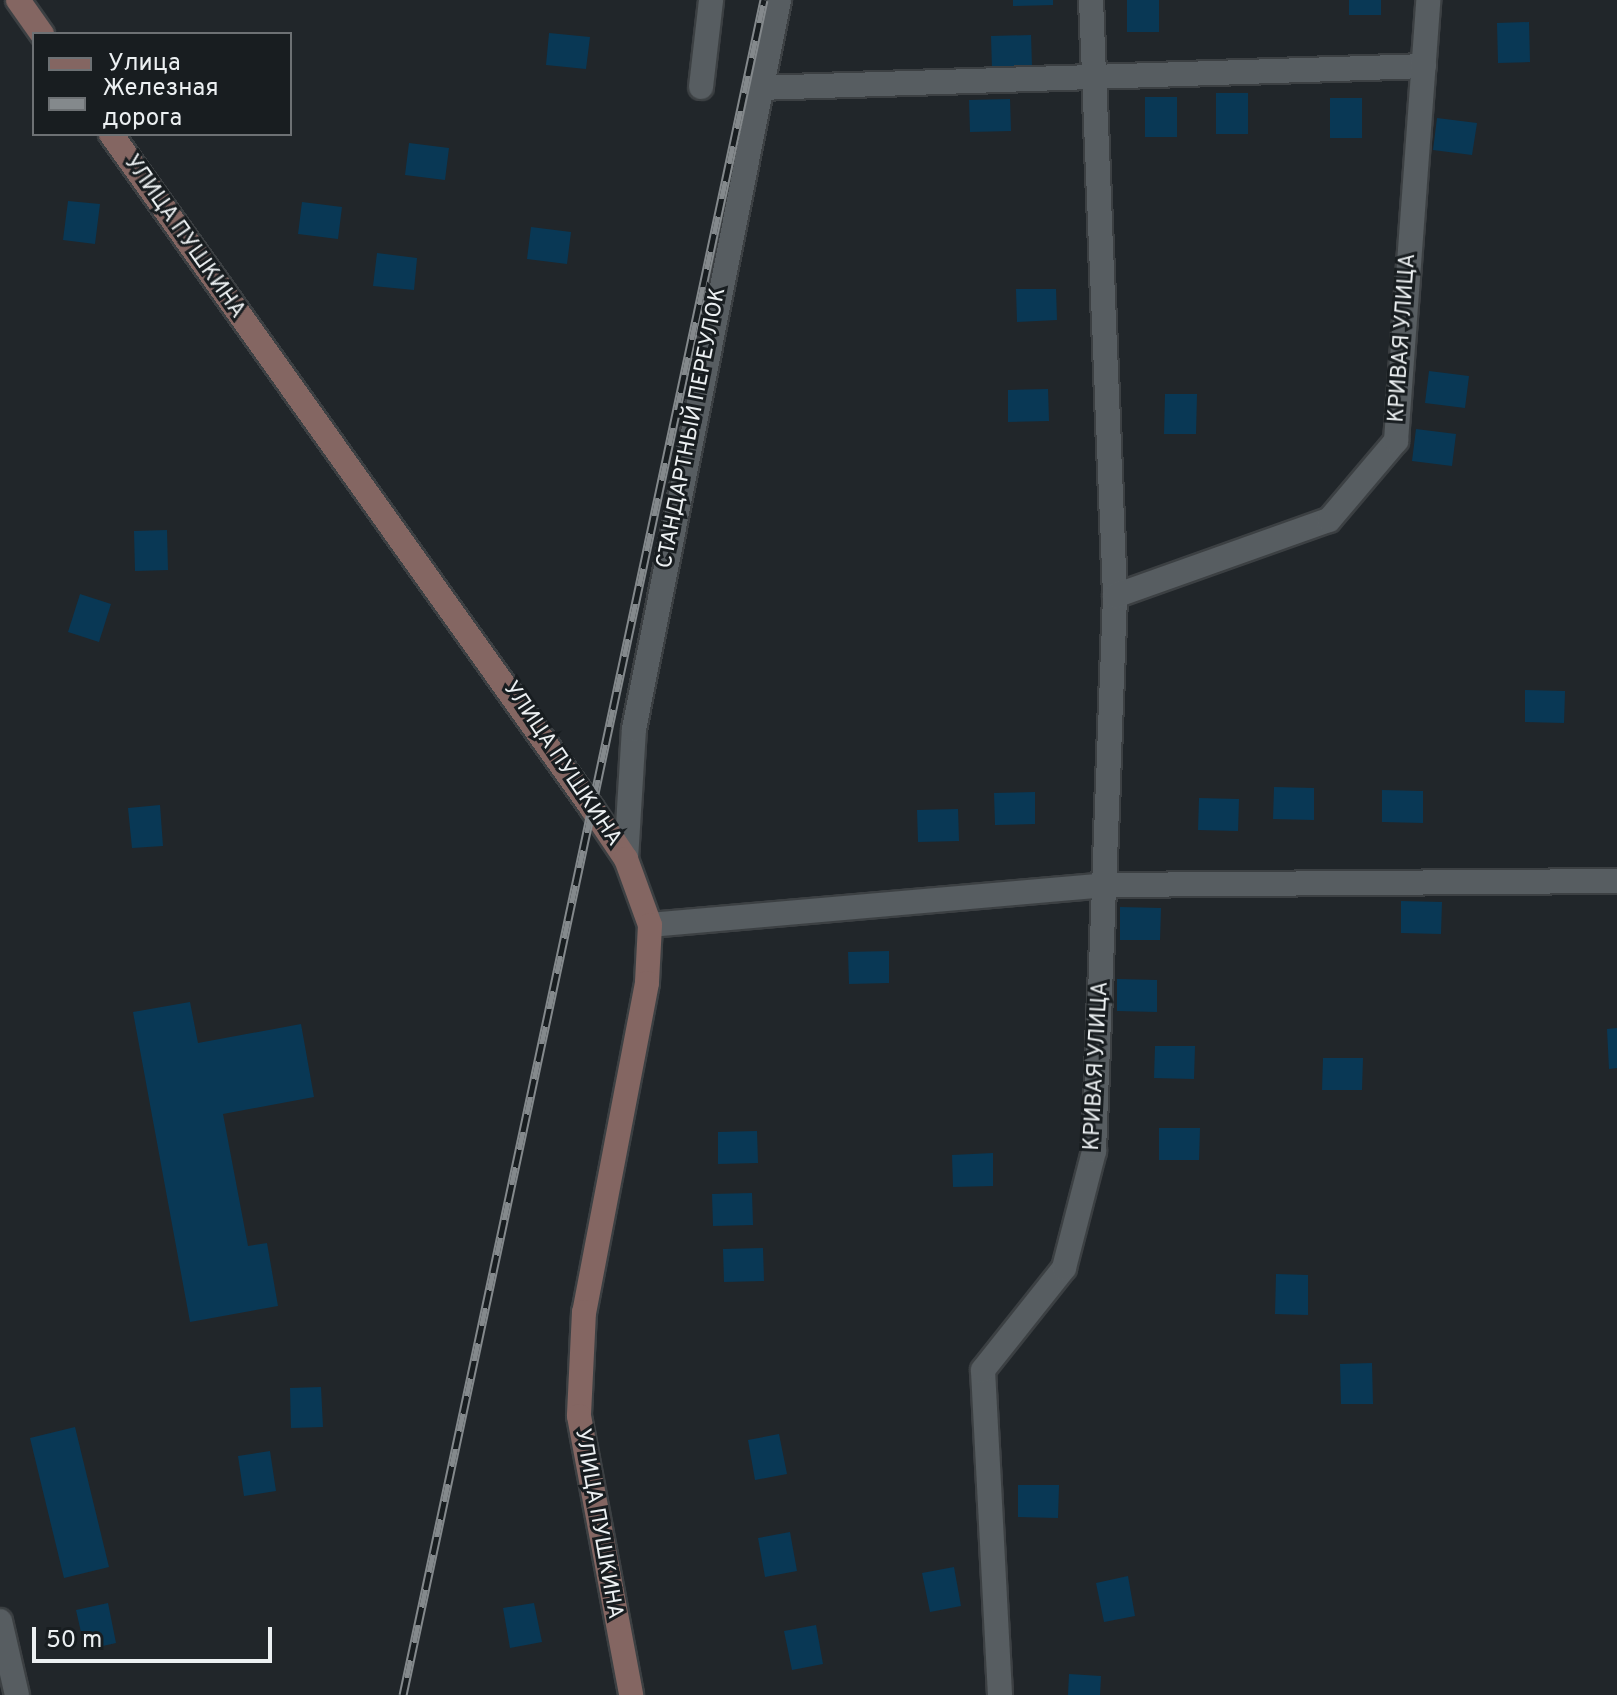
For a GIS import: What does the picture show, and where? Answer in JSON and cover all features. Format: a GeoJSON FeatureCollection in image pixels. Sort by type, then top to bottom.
{"type":"FeatureCollection","features":[{"type":"Feature","properties":{"kind":"main road"},"geometry":{"type":"LineString","coordinates":[[18,0],[41,32]]}},
{"type":"Feature","properties":{"kind":"main road","name":"УЛИЦА ПУШКИНА"},"geometry":{"type":"LineString","coordinates":[[112,136],[468,626],[626,859],[650,925],[647,983],[584,1312],[579,1416],[631,1695]]}},
{"type":"Feature","properties":{"kind":"street"},"geometry":{"type":"LineString","coordinates":[[701,87],[711,0]]}},
{"type":"Feature","properties":{"kind":"street","name":"СТАНДАРТНЫЙ ПЕРЕУЛОК"},"geometry":{"type":"LineString","coordinates":[[626,859],[634,729],[759,88],[779,0]]}},
{"type":"Feature","properties":{"kind":"street","name":"КРИВАЯ УЛИЦА"},"geometry":{"type":"LineString","coordinates":[[1000,1695],[983,1370],[1064,1268],[1094,1151],[1115,596],[1090,82],[1091,0]]}},
{"type":"Feature","properties":{"kind":"street","name":"КРИВАЯ УЛИЦА"},"geometry":{"type":"LineString","coordinates":[[1115,596],[1329,520],[1396,441],[1428,0]]}},
{"type":"Feature","properties":{"kind":"street"},"geometry":{"type":"LineString","coordinates":[[759,88],[1090,82],[1424,66]]}},
{"type":"Feature","properties":{"kind":"street"},"geometry":{"type":"LineString","coordinates":[[650,925],[1105,885],[1617,881]]}},
{"type":"Feature","properties":{"kind":"street"},"geometry":{"type":"LineString","coordinates":[[0,1621],[17,1695]]}},
{"type":"Feature","properties":{"kind":"building"},"geometry":{"type":"Polygon","coordinates":[[[1013,0],[1053,0],[1053,5],[1013,6],[1013,0]]]}},
{"type":"Feature","properties":{"kind":"building"},"geometry":{"type":"Polygon","coordinates":[[[1127,0],[1159,0],[1159,32],[1127,32],[1127,0]]]}},
{"type":"Feature","properties":{"kind":"building"},"geometry":{"type":"Polygon","coordinates":[[[1349,0],[1381,0],[1381,15],[1349,15],[1349,0]]]}},
{"type":"Feature","properties":{"kind":"building"},"geometry":{"type":"Polygon","coordinates":[[[1529,22],[1530,62],[1498,63],[1497,23],[1529,22]]]}},
{"type":"Feature","properties":{"kind":"building"},"geometry":{"type":"Polygon","coordinates":[[[549,33],[590,37],[586,69],[546,65],[549,33]]]}},
{"type":"Feature","properties":{"kind":"building"},"geometry":{"type":"Polygon","coordinates":[[[1031,35],[1032,67],[992,69],[991,36],[1031,35]]]}},
{"type":"Feature","properties":{"kind":"building"},"geometry":{"type":"Polygon","coordinates":[[[1216,93],[1248,93],[1248,134],[1216,134],[1216,93]]]}},
{"type":"Feature","properties":{"kind":"building"},"geometry":{"type":"Polygon","coordinates":[[[1145,97],[1177,97],[1177,137],[1145,137],[1145,97]]]}},
{"type":"Feature","properties":{"kind":"building"},"geometry":{"type":"Polygon","coordinates":[[[1330,98],[1362,98],[1362,138],[1330,138],[1330,98]]]}},
{"type":"Feature","properties":{"kind":"building"},"geometry":{"type":"Polygon","coordinates":[[[1010,99],[1011,131],[970,132],[969,100],[1010,99]]]}},
{"type":"Feature","properties":{"kind":"building"},"geometry":{"type":"Polygon","coordinates":[[[1437,118],[1477,123],[1472,155],[1433,150],[1437,118]]]}},
{"type":"Feature","properties":{"kind":"building"},"geometry":{"type":"Polygon","coordinates":[[[409,143],[449,148],[445,180],[405,175],[409,143]]]}},
{"type":"Feature","properties":{"kind":"building"},"geometry":{"type":"Polygon","coordinates":[[[68,201],[100,204],[95,244],[63,240],[68,201]]]}},
{"type":"Feature","properties":{"kind":"building"},"geometry":{"type":"Polygon","coordinates":[[[302,202],[342,207],[338,239],[298,234],[302,202]]]}},
{"type":"Feature","properties":{"kind":"building"},"geometry":{"type":"Polygon","coordinates":[[[531,227],[571,232],[567,264],[527,259],[531,227]]]}},
{"type":"Feature","properties":{"kind":"building"},"geometry":{"type":"Polygon","coordinates":[[[377,253],[417,258],[414,290],[373,286],[377,253]]]}},
{"type":"Feature","properties":{"kind":"building"},"geometry":{"type":"Polygon","coordinates":[[[1016,289],[1056,289],[1057,320],[1017,322],[1016,289]]]}},
{"type":"Feature","properties":{"kind":"building"},"geometry":{"type":"Polygon","coordinates":[[[1429,371],[1469,376],[1465,408],[1425,403],[1429,371]]]}},
{"type":"Feature","properties":{"kind":"building"},"geometry":{"type":"Polygon","coordinates":[[[1048,389],[1049,421],[1008,422],[1008,390],[1048,389]]]}},
{"type":"Feature","properties":{"kind":"building"},"geometry":{"type":"Polygon","coordinates":[[[1165,394],[1197,394],[1196,434],[1164,434],[1165,394]]]}},
{"type":"Feature","properties":{"kind":"building"},"geometry":{"type":"Polygon","coordinates":[[[1416,429],[1456,434],[1452,466],[1412,461],[1416,429]]]}},
{"type":"Feature","properties":{"kind":"building"},"geometry":{"type":"Polygon","coordinates":[[[167,530],[168,570],[135,571],[134,531],[167,530]]]}},
{"type":"Feature","properties":{"kind":"building"},"geometry":{"type":"Polygon","coordinates":[[[80,594],[111,604],[99,642],[68,632],[80,594]]]}},
{"type":"Feature","properties":{"kind":"building"},"geometry":{"type":"Polygon","coordinates":[[[1525,690],[1565,691],[1564,723],[1525,722],[1525,690]]]}},
{"type":"Feature","properties":{"kind":"building"},"geometry":{"type":"Polygon","coordinates":[[[1274,787],[1314,788],[1314,820],[1273,819],[1274,787]]]}},
{"type":"Feature","properties":{"kind":"building"},"geometry":{"type":"Polygon","coordinates":[[[1382,790],[1423,791],[1423,823],[1382,822],[1382,790]]]}},
{"type":"Feature","properties":{"kind":"building"},"geometry":{"type":"Polygon","coordinates":[[[1035,792],[1035,824],[995,825],[994,793],[1035,792]]]}},
{"type":"Feature","properties":{"kind":"building"},"geometry":{"type":"Polygon","coordinates":[[[1199,798],[1239,799],[1238,831],[1198,830],[1199,798]]]}},
{"type":"Feature","properties":{"kind":"building"},"geometry":{"type":"Polygon","coordinates":[[[160,805],[163,846],[132,848],[128,808],[160,805]]]}},
{"type":"Feature","properties":{"kind":"building"},"geometry":{"type":"Polygon","coordinates":[[[958,809],[959,841],[918,842],[917,810],[958,809]]]}},
{"type":"Feature","properties":{"kind":"building"},"geometry":{"type":"Polygon","coordinates":[[[1401,901],[1442,902],[1441,934],[1401,933],[1401,901]]]}},
{"type":"Feature","properties":{"kind":"building"},"geometry":{"type":"Polygon","coordinates":[[[1120,907],[1161,908],[1160,940],[1120,940],[1120,907]]]}},
{"type":"Feature","properties":{"kind":"building"},"geometry":{"type":"Polygon","coordinates":[[[889,951],[889,983],[849,984],[848,952],[889,951]]]}},
{"type":"Feature","properties":{"kind":"building"},"geometry":{"type":"Polygon","coordinates":[[[1117,979],[1157,980],[1157,1012],[1117,1011],[1117,979]]]}},
{"type":"Feature","properties":{"kind":"building"},"geometry":{"type":"Polygon","coordinates":[[[190,1002],[198,1043],[301,1024],[314,1097],[223,1114],[248,1246],[267,1243],[278,1306],[190,1322],[133,1012],[190,1002]]]}},
{"type":"Feature","properties":{"kind":"building"},"geometry":{"type":"Polygon","coordinates":[[[1617,1028],[1617,1068],[1609,1069],[1607,1029],[1617,1028]]]}},
{"type":"Feature","properties":{"kind":"building"},"geometry":{"type":"Polygon","coordinates":[[[1155,1046],[1195,1046],[1194,1079],[1154,1078],[1155,1046]]]}},
{"type":"Feature","properties":{"kind":"building"},"geometry":{"type":"Polygon","coordinates":[[[1323,1058],[1363,1058],[1362,1090],[1322,1090],[1323,1058]]]}},
{"type":"Feature","properties":{"kind":"building"},"geometry":{"type":"Polygon","coordinates":[[[1159,1128],[1200,1128],[1199,1160],[1159,1160],[1159,1128]]]}},
{"type":"Feature","properties":{"kind":"building"},"geometry":{"type":"Polygon","coordinates":[[[757,1131],[758,1163],[718,1164],[718,1132],[757,1131]]]}},
{"type":"Feature","properties":{"kind":"building"},"geometry":{"type":"Polygon","coordinates":[[[993,1153],[993,1186],[953,1187],[952,1155],[993,1153]]]}},
{"type":"Feature","properties":{"kind":"building"},"geometry":{"type":"Polygon","coordinates":[[[752,1193],[753,1225],[713,1226],[712,1194],[752,1193]]]}},
{"type":"Feature","properties":{"kind":"building"},"geometry":{"type":"Polygon","coordinates":[[[763,1248],[764,1281],[724,1282],[723,1249],[763,1248]]]}},
{"type":"Feature","properties":{"kind":"building"},"geometry":{"type":"Polygon","coordinates":[[[1276,1274],[1308,1275],[1308,1315],[1275,1314],[1276,1274]]]}},
{"type":"Feature","properties":{"kind":"building"},"geometry":{"type":"Polygon","coordinates":[[[1372,1363],[1373,1404],[1341,1404],[1340,1364],[1372,1363]]]}},
{"type":"Feature","properties":{"kind":"building"},"geometry":{"type":"Polygon","coordinates":[[[321,1387],[323,1427],[291,1428],[290,1388],[321,1387]]]}},
{"type":"Feature","properties":{"kind":"building"},"geometry":{"type":"Polygon","coordinates":[[[75,1427],[109,1567],[64,1578],[30,1438],[75,1427]]]}},
{"type":"Feature","properties":{"kind":"building"},"geometry":{"type":"Polygon","coordinates":[[[779,1434],[787,1474],[755,1480],[748,1440],[779,1434]]]}},
{"type":"Feature","properties":{"kind":"building"},"geometry":{"type":"Polygon","coordinates":[[[270,1451],[276,1491],[244,1496],[238,1456],[270,1451]]]}},
{"type":"Feature","properties":{"kind":"building"},"geometry":{"type":"Polygon","coordinates":[[[1018,1485],[1059,1485],[1058,1518],[1018,1517],[1018,1485]]]}},
{"type":"Feature","properties":{"kind":"building"},"geometry":{"type":"Polygon","coordinates":[[[790,1532],[797,1571],[765,1577],[758,1538],[790,1532]]]}},
{"type":"Feature","properties":{"kind":"building"},"geometry":{"type":"Polygon","coordinates":[[[954,1567],[961,1606],[930,1612],[922,1573],[954,1567]]]}},
{"type":"Feature","properties":{"kind":"building"},"geometry":{"type":"Polygon","coordinates":[[[1128,1576],[1135,1616],[1104,1622],[1096,1583],[1128,1576]]]}},
{"type":"Feature","properties":{"kind":"building"},"geometry":{"type":"Polygon","coordinates":[[[108,1603],[116,1643],[85,1650],[76,1610],[108,1603]]]}},
{"type":"Feature","properties":{"kind":"building"},"geometry":{"type":"Polygon","coordinates":[[[534,1603],[542,1642],[510,1648],[503,1608],[534,1603]]]}},
{"type":"Feature","properties":{"kind":"building"},"geometry":{"type":"Polygon","coordinates":[[[816,1625],[823,1664],[792,1670],[784,1631],[816,1625]]]}},
{"type":"Feature","properties":{"kind":"building"},"geometry":{"type":"Polygon","coordinates":[[[1069,1674],[1101,1676],[1100,1695],[1068,1695],[1069,1674]]]}},
{"type":"Feature","properties":{"kind":"railway"},"geometry":{"type":"LineString","coordinates":[[403,1695],[764,0]]}}]}
